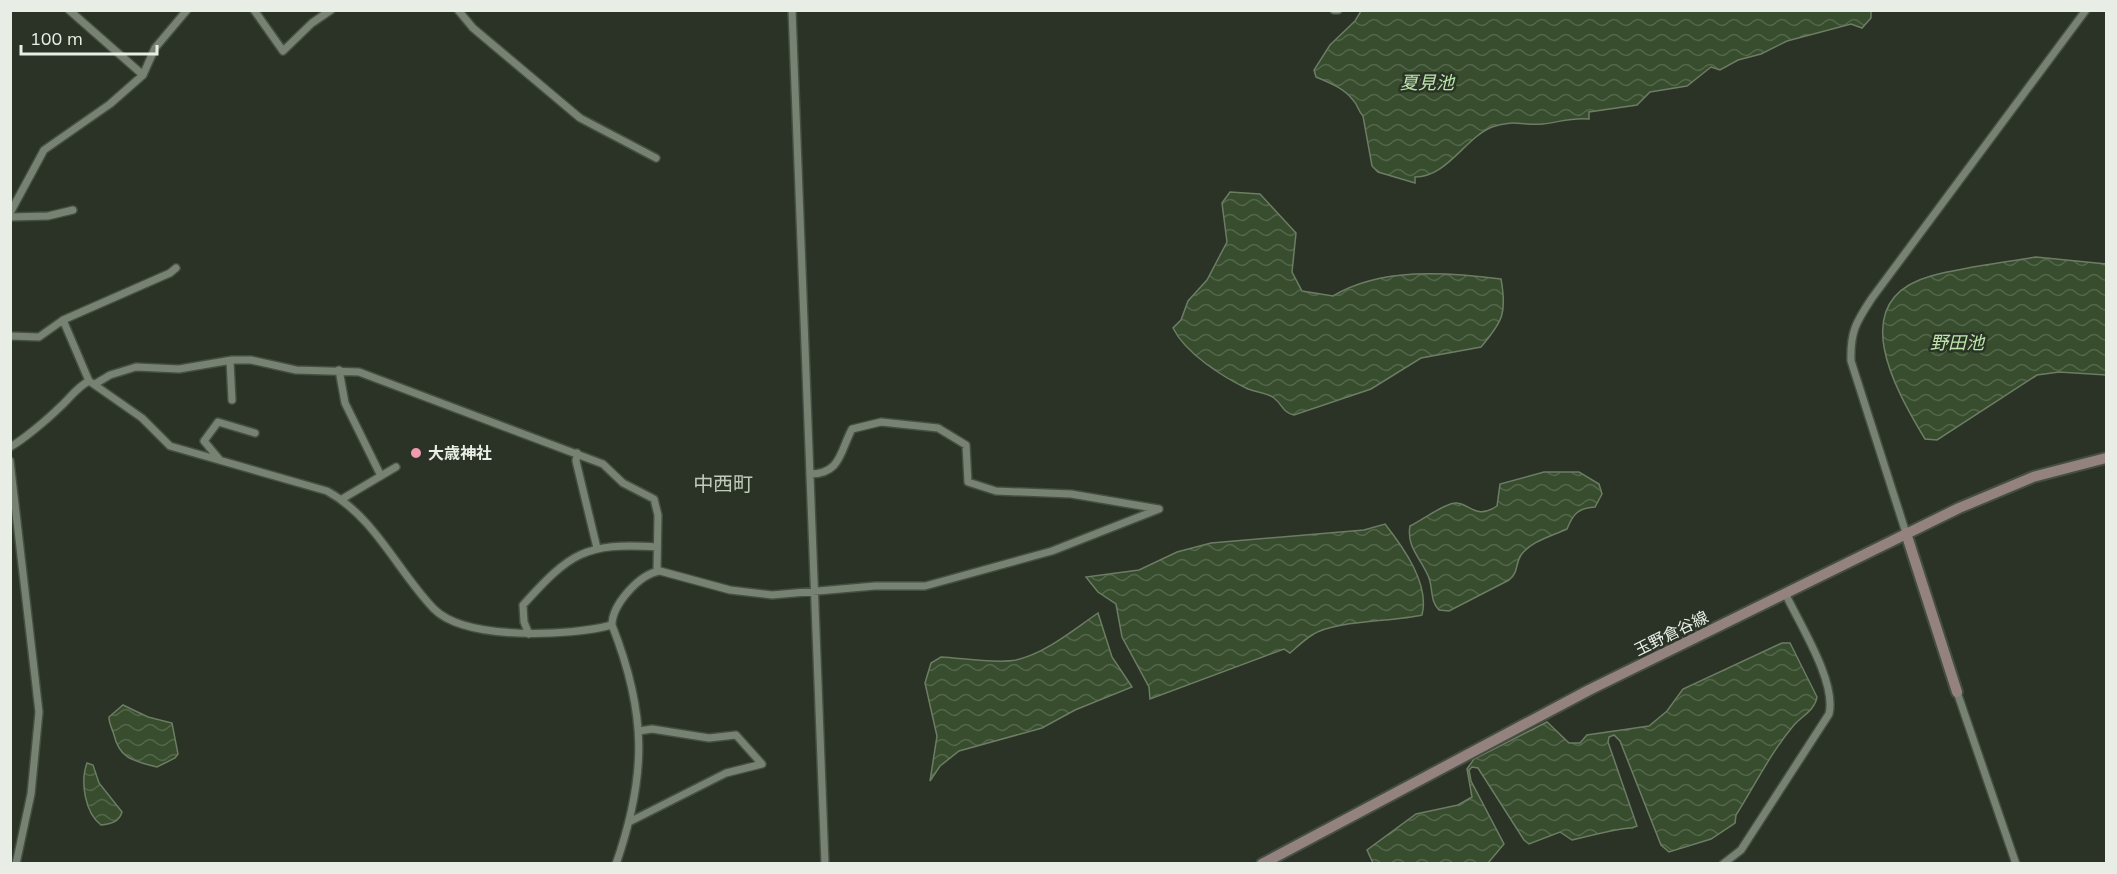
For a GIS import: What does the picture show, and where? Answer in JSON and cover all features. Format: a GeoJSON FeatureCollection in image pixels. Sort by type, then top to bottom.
{"type":"FeatureCollection","features":[{"type":"Feature","properties":{"kind":"main road","name":"玉野倉谷線"},"geometry":{"type":"LineString","coordinates":[[1262,864],[1589,690],[1906,533],[2023,481],[2106,458]]}},
{"type":"Feature","properties":{"kind":"main road"},"geometry":{"type":"LineString","coordinates":[[1906,533],[1957,692]]}},
{"type":"Feature","properties":{"kind":"street"},"geometry":{"type":"LineString","coordinates":[[69,10],[143,75]]}},
{"type":"Feature","properties":{"kind":"street"},"geometry":{"type":"LineString","coordinates":[[73,210],[48,216],[10,215],[44,150],[110,104],[143,75],[155,48],[187,10]]}},
{"type":"Feature","properties":{"kind":"street"},"geometry":{"type":"LineString","coordinates":[[254,10],[283,51],[312,23],[331,10]]}},
{"type":"Feature","properties":{"kind":"street"},"geometry":{"type":"LineString","coordinates":[[458,10],[473,28],[580,118],[597,130],[656,158]]}},
{"type":"Feature","properties":{"kind":"street"},"geometry":{"type":"LineString","coordinates":[[792,10],[825,864]]}},
{"type":"Feature","properties":{"kind":"street"},"geometry":{"type":"LineString","coordinates":[[1906,533],[1851,361],[1853,330],[1872,298],[2086,10]]}},
{"type":"Feature","properties":{"kind":"street"},"geometry":{"type":"LineString","coordinates":[[10,336],[39,337],[63,320],[170,273],[176,268]]}},
{"type":"Feature","properties":{"kind":"street"},"geometry":{"type":"LineString","coordinates":[[63,320],[92,383],[142,418],[170,446],[327,491],[342,499],[372,531],[434,609],[444,618],[455,623],[486,629],[529,634],[571,632],[612,625]]}},
{"type":"Feature","properties":{"kind":"street"},"geometry":{"type":"LineString","coordinates":[[10,447],[62,406],[81,386],[136,367],[179,369],[251,360],[296,370],[339,369],[359,372],[603,464],[623,483],[654,499],[658,515],[657,571]]}},
{"type":"Feature","properties":{"kind":"street"},"geometry":{"type":"LineString","coordinates":[[230,361],[232,400]]}},
{"type":"Feature","properties":{"kind":"street"},"geometry":{"type":"LineString","coordinates":[[339,369],[345,403],[381,476]]}},
{"type":"Feature","properties":{"kind":"street"},"geometry":{"type":"LineString","coordinates":[[219,459],[204,441],[218,422],[255,434]]}},
{"type":"Feature","properties":{"kind":"street"},"geometry":{"type":"LineString","coordinates":[[657,571],[730,590],[772,595],[874,586],[925,586],[943,583],[1052,551],[1159,508],[1071,494],[996,491],[968,482],[966,446],[938,428],[881,422],[852,429],[835,466],[823,474],[810,474]]}},
{"type":"Feature","properties":{"kind":"street"},"geometry":{"type":"LineString","coordinates":[[576,453],[587,512],[597,548]]}},
{"type":"Feature","properties":{"kind":"street"},"geometry":{"type":"LineString","coordinates":[[10,461],[39,712],[31,794],[16,864]]}},
{"type":"Feature","properties":{"kind":"street"},"geometry":{"type":"LineString","coordinates":[[342,499],[396,467]]}},
{"type":"Feature","properties":{"kind":"street"},"geometry":{"type":"LineString","coordinates":[[529,634],[524,622],[523,605],[562,563],[573,556],[597,548],[628,545],[657,547]]}},
{"type":"Feature","properties":{"kind":"street"},"geometry":{"type":"LineString","coordinates":[[616,864],[631,821],[640,772],[639,731],[633,698],[612,625],[612,613],[622,598],[657,571]]}},
{"type":"Feature","properties":{"kind":"street"},"geometry":{"type":"LineString","coordinates":[[1723,864],[1741,850],[1829,714],[1832,702],[1827,682],[1785,593]]}},
{"type":"Feature","properties":{"kind":"street"},"geometry":{"type":"LineString","coordinates":[[1957,692],[1990,781],[2016,864]]}},
{"type":"Feature","properties":{"kind":"street"},"geometry":{"type":"LineString","coordinates":[[631,821],[726,773],[762,764],[736,735],[709,738],[652,729],[639,731]]}},
{"type":"Feature","properties":{"kind":"water","name":"夏見池"},"geometry":{"type":"Polygon","coordinates":[[[1871,10],[1871,18],[1862,28],[1851,24],[1787,41],[1761,54],[1738,60],[1720,70],[1711,67],[1687,86],[1650,92],[1637,105],[1589,112],[1589,119],[1536,124],[1507,123],[1492,127],[1473,139],[1437,171],[1415,177],[1415,183],[1378,172],[1372,166],[1363,116],[1356,104],[1341,89],[1316,77],[1314,70],[1330,45],[1355,21],[1361,11],[1871,10]]]}},
{"type":"Feature","properties":{"kind":"water"},"geometry":{"type":"Polygon","coordinates":[[[1230,192],[1260,194],[1296,233],[1292,272],[1302,291],[1333,296],[1372,280],[1415,274],[1501,279],[1504,300],[1499,323],[1481,347],[1421,358],[1371,389],[1294,415],[1290,414],[1271,396],[1248,389],[1206,364],[1187,347],[1173,328],[1181,320],[1188,301],[1207,280],[1227,242],[1222,203],[1230,192]]]}},
{"type":"Feature","properties":{"kind":"water","name":"野田池"},"geometry":{"type":"Polygon","coordinates":[[[2036,257],[2106,264],[2106,375],[2059,372],[2037,375],[1937,440],[1925,439],[1901,396],[1884,348],[1883,325],[1889,305],[1905,288],[1931,276],[2036,257]]]}},
{"type":"Feature","properties":{"kind":"water"},"geometry":{"type":"Polygon","coordinates":[[[1544,472],[1579,472],[1599,484],[1602,494],[1595,507],[1577,513],[1567,529],[1536,542],[1525,550],[1509,580],[1449,611],[1439,610],[1433,599],[1426,571],[1412,547],[1410,526],[1455,503],[1476,511],[1489,510],[1497,506],[1500,484],[1544,472]]]}},
{"type":"Feature","properties":{"kind":"water"},"geometry":{"type":"Polygon","coordinates":[[[1385,524],[1407,555],[1419,579],[1423,603],[1422,615],[1349,624],[1322,630],[1309,637],[1290,653],[1284,649],[1150,699],[1149,687],[1122,637],[1116,604],[1098,592],[1086,577],[1139,570],[1177,552],[1211,543],[1364,530],[1385,524]]]}},
{"type":"Feature","properties":{"kind":"water"},"geometry":{"type":"Polygon","coordinates":[[[1098,613],[1112,657],[1132,687],[1075,710],[1042,728],[959,751],[940,766],[930,781],[937,736],[925,683],[931,663],[941,657],[1008,661],[1027,657],[1049,647],[1098,613]]]}},
{"type":"Feature","properties":{"kind":"water"},"geometry":{"type":"Polygon","coordinates":[[[1782,643],[1790,643],[1817,697],[1816,702],[1778,746],[1736,815],[1735,823],[1711,839],[1669,852],[1661,845],[1620,741],[1614,735],[1609,737],[1608,742],[1637,826],[1572,840],[1560,832],[1529,844],[1524,840],[1478,768],[1472,767],[1469,770],[1471,781],[1504,844],[1488,863],[1373,863],[1367,850],[1416,814],[1458,805],[1472,797],[1467,769],[1474,759],[1547,722],[1569,743],[1580,743],[1587,735],[1649,726],[1667,711],[1683,689],[1782,643]]]}},
{"type":"Feature","properties":{"kind":"water"},"geometry":{"type":"Polygon","coordinates":[[[123,705],[148,717],[172,723],[178,754],[175,758],[157,767],[135,761],[124,755],[117,743],[109,717],[123,705]]]}},
{"type":"Feature","properties":{"kind":"water"},"geometry":{"type":"Polygon","coordinates":[[[87,763],[93,765],[99,783],[122,812],[114,822],[101,825],[91,813],[84,788],[87,763]]]}},
{"type":"Feature","properties":{"kind":"place","name":"大歳神社"},"geometry":{"type":"Point","coordinates":[416,453]}},
{"type":"Feature","properties":{"kind":"district","name":"中西町"},"geometry":{"type":"Point","coordinates":[723,484]}}]}
